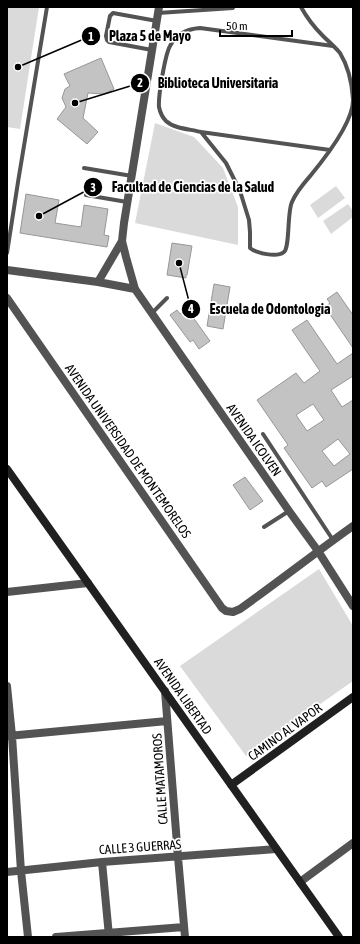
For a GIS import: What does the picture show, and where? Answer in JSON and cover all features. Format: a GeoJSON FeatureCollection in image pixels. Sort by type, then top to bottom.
{"type":"FeatureCollection","features":[{"type":"Feature","properties":{"kind":"street"},"geometry":{"type":"LineString","coordinates":[[98,282],[122,241],[158,14]]}},
{"type":"Feature","properties":{"kind":"street","name":"AVENIDA ICOLVEN"},"geometry":{"type":"LineString","coordinates":[[122,241],[135,289],[288,511],[318,551],[353,606]]}},
{"type":"Feature","properties":{"kind":"street"},"geometry":{"type":"LineString","coordinates":[[7,270],[98,282],[135,289]]}},
{"type":"Feature","properties":{"kind":"street","name":"AVENIDA UNIVERSIDAD DE MONTEMORELOS"},"geometry":{"type":"LineString","coordinates":[[7,298],[226,612],[233,612],[240,609],[318,551]]}},
{"type":"Feature","properties":{"kind":"street","name":"AVENIDA LIBERTAD"},"geometry":{"type":"LineString","coordinates":[[7,469],[338,937]]}},
{"type":"Feature","properties":{"kind":"street"},"geometry":{"type":"LineString","coordinates":[[318,551],[353,526]]}},
{"type":"Feature","properties":{"kind":"street"},"geometry":{"type":"LineString","coordinates":[[7,592],[88,582]]}},
{"type":"Feature","properties":{"kind":"street"},"geometry":{"type":"LineString","coordinates":[[7,686],[9,736],[28,937]]}},
{"type":"Feature","properties":{"kind":"street","name":"CALLE MATAMOROS"},"geometry":{"type":"LineString","coordinates":[[165,692],[185,937]]}},
{"type":"Feature","properties":{"kind":"street","name":"CAMINO AL VAPOR"},"geometry":{"type":"LineString","coordinates":[[231,785],[353,698]]}},
{"type":"Feature","properties":{"kind":"street"},"geometry":{"type":"LineString","coordinates":[[9,736],[168,721]]}},
{"type":"Feature","properties":{"kind":"street"},"geometry":{"type":"LineString","coordinates":[[300,882],[353,843]]}},
{"type":"Feature","properties":{"kind":"street","name":"CALLE 3 GUERRAS"},"geometry":{"type":"LineString","coordinates":[[7,872],[102,862],[276,849]]}},
{"type":"Feature","properties":{"kind":"street"},"geometry":{"type":"LineString","coordinates":[[102,862],[109,935]]}},
{"type":"Feature","properties":{"kind":"street"},"geometry":{"type":"LineString","coordinates":[[56,937],[109,935],[184,927]]}},
{"type":"Feature","properties":{"kind":"lane"},"geometry":{"type":"LineString","coordinates":[[7,252],[47,7]]}},
{"type":"Feature","properties":{"kind":"lane"},"geometry":{"type":"LineString","coordinates":[[201,132],[226,163],[240,191],[249,220],[250,248],[256,252],[267,254],[284,253],[287,244],[291,203],[296,193],[330,150],[349,118],[353,102],[352,86],[346,66],[339,52],[307,18],[301,7]]}},
{"type":"Feature","properties":{"kind":"lane"},"geometry":{"type":"LineString","coordinates":[[152,50],[109,42],[106,38],[110,16],[113,14],[158,14],[233,8]]}},
{"type":"Feature","properties":{"kind":"lane"},"geometry":{"type":"LineString","coordinates":[[330,150],[201,132],[174,126],[166,121],[159,107],[167,53],[170,45],[183,32],[191,28],[333,46]]}},
{"type":"Feature","properties":{"kind":"lane"},"geometry":{"type":"LineString","coordinates":[[84,168],[132,176]]}},
{"type":"Feature","properties":{"kind":"lane"},"geometry":{"type":"LineString","coordinates":[[86,195],[128,202]]}},
{"type":"Feature","properties":{"kind":"lane"},"geometry":{"type":"LineString","coordinates":[[152,313],[167,298]]}},
{"type":"Feature","properties":{"kind":"lane"},"geometry":{"type":"LineString","coordinates":[[263,434],[333,540]]}},
{"type":"Feature","properties":{"kind":"lane"},"geometry":{"type":"LineString","coordinates":[[264,527],[288,511]]}},
{"type":"Feature","properties":{"kind":"shaded area"},"geometry":{"type":"Polygon","coordinates":[[[7,7],[39,7],[20,129],[7,127],[7,7]]]}},
{"type":"Feature","properties":{"kind":"shaded area"},"geometry":{"type":"Polygon","coordinates":[[[155,123],[194,137],[223,168],[238,207],[238,245],[135,223],[155,123]]]}},
{"type":"Feature","properties":{"kind":"shaded area"},"geometry":{"type":"Polygon","coordinates":[[[336,186],[345,198],[318,218],[310,205],[336,186]]]}},
{"type":"Feature","properties":{"kind":"shaded area"},"geometry":{"type":"Polygon","coordinates":[[[348,204],[353,211],[353,217],[331,234],[323,221],[348,204]]]}},
{"type":"Feature","properties":{"kind":"shaded area"},"geometry":{"type":"Polygon","coordinates":[[[319,569],[353,626],[353,681],[246,756],[180,666],[319,569]]]}},
{"type":"Feature","properties":{"kind":"building"},"geometry":{"type":"Polygon","coordinates":[[[101,58],[114,89],[104,94],[88,93],[83,118],[98,132],[87,144],[57,119],[66,107],[62,98],[65,89],[70,86],[64,74],[101,58]]]}},
{"type":"Feature","properties":{"kind":"building"},"geometry":{"type":"Polygon","coordinates":[[[26,194],[59,200],[55,223],[81,227],[84,205],[108,209],[104,235],[109,236],[107,247],[20,233],[26,194]]]}},
{"type":"Feature","properties":{"kind":"building"},"geometry":{"type":"Polygon","coordinates":[[[172,243],[192,246],[186,278],[167,275],[172,243]]]}},
{"type":"Feature","properties":{"kind":"building"},"geometry":{"type":"Polygon","coordinates":[[[214,284],[230,287],[223,329],[207,326],[214,284]]]}},
{"type":"Feature","properties":{"kind":"building"},"geometry":{"type":"Polygon","coordinates":[[[337,292],[353,315],[353,348],[325,307],[330,303],[327,299],[337,292]]]}},
{"type":"Feature","properties":{"kind":"building"},"geometry":{"type":"Polygon","coordinates":[[[187,309],[210,341],[199,349],[193,340],[190,342],[170,315],[177,310],[180,314],[187,309]]]}},
{"type":"Feature","properties":{"kind":"building"},"geometry":{"type":"Polygon","coordinates":[[[307,320],[337,364],[353,353],[353,376],[331,390],[342,407],[353,400],[353,469],[326,487],[322,481],[312,488],[284,448],[288,445],[257,400],[296,373],[304,383],[320,371],[292,330],[307,320]],[[313,404],[296,415],[307,431],[324,420],[313,404]],[[338,439],[322,451],[334,466],[350,454],[338,439]]]}},
{"type":"Feature","properties":{"kind":"building"},"geometry":{"type":"Polygon","coordinates":[[[245,477],[263,501],[250,510],[233,485],[245,477]]]}},
{"type":"Feature","properties":{"kind":"place","name":"Plaza 5 de Mayo"},"geometry":{"type":"Point","coordinates":[18,67]}},
{"type":"Feature","properties":{"kind":"place","name":"Biblioteca Universitaria"},"geometry":{"type":"Point","coordinates":[75,103]}},
{"type":"Feature","properties":{"kind":"place","name":"Facultad de Ciencias de la Salud"},"geometry":{"type":"Point","coordinates":[39,216]}},
{"type":"Feature","properties":{"kind":"place","name":"Escuela de Odontologia"},"geometry":{"type":"Point","coordinates":[179,263]}}]}
